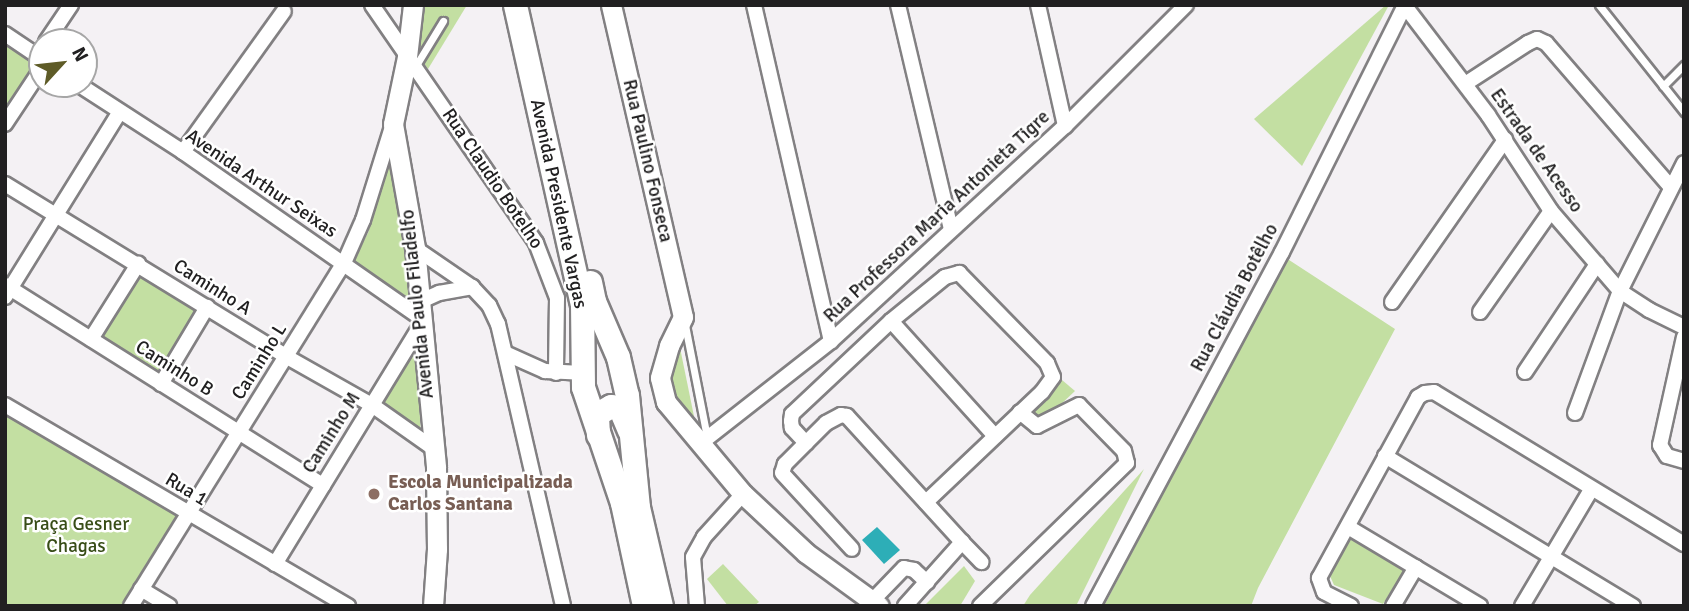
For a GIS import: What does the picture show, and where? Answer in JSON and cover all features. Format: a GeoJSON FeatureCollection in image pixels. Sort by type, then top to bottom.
{"type":"FeatureCollection","features":[{"type":"Feature","properties":{"kind":"main road","name":"Avenida Presidente Vargas"},"geometry":{"type":"LineString","coordinates":[[516,5],[582,304],[581,373],[600,446],[622,503],[644,606]]}},
{"type":"Feature","properties":{"kind":"main road","name":"Avenida Presidente Vargas"},"geometry":{"type":"LineString","coordinates":[[529,5],[594,301],[618,357],[627,395],[643,528],[661,606]]}},
{"type":"Feature","properties":{"kind":"main road"},"geometry":{"type":"LineString","coordinates":[[600,446],[597,414],[611,406],[620,409],[625,416],[632,443]]}},
{"type":"Feature","properties":{"kind":"main road"},"geometry":{"type":"LineString","coordinates":[[643,528],[677,606]]}},
{"type":"Feature","properties":{"kind":"street"},"geometry":{"type":"LineString","coordinates":[[55,28],[71,5]]}},
{"type":"Feature","properties":{"kind":"street","name":"Rua Claudio Botelho"},"geometry":{"type":"LineString","coordinates":[[372,5],[509,199],[547,266],[557,298],[556,373]]}},
{"type":"Feature","properties":{"kind":"street","name":"Avenida Paulo Filadelfo"},"geometry":{"type":"LineString","coordinates":[[413,5],[411,62],[393,124],[415,248],[433,448],[437,503],[433,606]]}},
{"type":"Feature","properties":{"kind":"street","name":"Rua Paulino Fonseca"},"geometry":{"type":"LineString","coordinates":[[611,5],[683,317]]}},
{"type":"Feature","properties":{"kind":"street"},"geometry":{"type":"LineString","coordinates":[[754,5],[831,341]]}},
{"type":"Feature","properties":{"kind":"street"},"geometry":{"type":"LineString","coordinates":[[898,5],[951,229]]}},
{"type":"Feature","properties":{"kind":"street"},"geometry":{"type":"LineString","coordinates":[[1038,5],[1065,126]]}},
{"type":"Feature","properties":{"kind":"street","name":"Rua Professora Maria Antonieta Tigre"},"geometry":{"type":"LineString","coordinates":[[707,444],[831,341],[1065,126],[1186,5]]}},
{"type":"Feature","properties":{"kind":"street","name":"Estrada de Acesso"},"geometry":{"type":"LineString","coordinates":[[1405,5],[1505,140],[1551,211],[1620,291],[1648,310],[1684,327]]}},
{"type":"Feature","properties":{"kind":"street","name":"Rua Cláudia Botêlho"},"geometry":{"type":"LineString","coordinates":[[1093,606],[1282,252],[1405,5]]}},
{"type":"Feature","properties":{"kind":"street"},"geometry":{"type":"LineString","coordinates":[[183,152],[284,11]]}},
{"type":"Feature","properties":{"kind":"street"},"geometry":{"type":"LineString","coordinates":[[5,34],[28,49]]}},
{"type":"Feature","properties":{"kind":"street"},"geometry":{"type":"LineString","coordinates":[[1465,84],[1537,39],[1546,43],[1670,186]]}},
{"type":"Feature","properties":{"kind":"street"},"geometry":{"type":"LineString","coordinates":[[5,124],[28,81]]}},
{"type":"Feature","properties":{"kind":"street","name":"Avenida Arthur Seixas"},"geometry":{"type":"LineString","coordinates":[[98,98],[183,152],[421,314]]}},
{"type":"Feature","properties":{"kind":"street"},"geometry":{"type":"LineString","coordinates":[[7,290],[58,215],[119,113]]}},
{"type":"Feature","properties":{"kind":"street","name":"Caminho L"},"geometry":{"type":"LineString","coordinates":[[131,606],[344,263],[363,220],[393,124]]}},
{"type":"Feature","properties":{"kind":"street"},"geometry":{"type":"LineString","coordinates":[[1392,302],[1505,140]]}},
{"type":"Feature","properties":{"kind":"street"},"geometry":{"type":"LineString","coordinates":[[1575,413],[1620,291],[1670,186],[1684,163]]}},
{"type":"Feature","properties":{"kind":"street","name":"Caminho A"},"geometry":{"type":"LineString","coordinates":[[5,184],[287,357],[372,405],[433,448]]}},
{"type":"Feature","properties":{"kind":"street"},"geometry":{"type":"LineString","coordinates":[[1480,312],[1551,211]]}},
{"type":"Feature","properties":{"kind":"street"},"geometry":{"type":"LineString","coordinates":[[415,248],[472,287],[489,305],[507,354],[563,606]]}},
{"type":"Feature","properties":{"kind":"street"},"geometry":{"type":"LineString","coordinates":[[91,339],[138,264]]}},
{"type":"Feature","properties":{"kind":"street"},"geometry":{"type":"LineString","coordinates":[[1525,372],[1597,264]]}},
{"type":"Feature","properties":{"kind":"street"},"geometry":{"type":"LineString","coordinates":[[806,443],[792,428],[792,414],[891,321],[945,276],[959,273],[1046,363],[1053,377],[926,502]]}},
{"type":"Feature","properties":{"kind":"street"},"geometry":{"type":"LineString","coordinates":[[421,314],[453,289],[472,287]]}},
{"type":"Feature","properties":{"kind":"street","name":"Caminho B"},"geometry":{"type":"LineString","coordinates":[[7,290],[91,339],[323,485]]}},
{"type":"Feature","properties":{"kind":"street"},"geometry":{"type":"LineString","coordinates":[[161,384],[207,307]]}},
{"type":"Feature","properties":{"kind":"street","name":"Caminho M"},"geometry":{"type":"LineString","coordinates":[[275,564],[372,405],[421,314]]}},
{"type":"Feature","properties":{"kind":"street"},"geometry":{"type":"LineString","coordinates":[[683,317],[669,346],[660,378],[666,402],[707,444],[743,494],[806,553],[875,603],[904,568],[914,570],[927,582]]}},
{"type":"Feature","properties":{"kind":"street"},"geometry":{"type":"LineString","coordinates":[[891,321],[995,436]]}},
{"type":"Feature","properties":{"kind":"street"},"geometry":{"type":"LineString","coordinates":[[1684,337],[1660,445],[1667,457],[1684,461]]}},
{"type":"Feature","properties":{"kind":"street"},"geometry":{"type":"LineString","coordinates":[[507,354],[528,366],[556,373],[581,373]]}},
{"type":"Feature","properties":{"kind":"street"},"geometry":{"type":"LineString","coordinates":[[1351,606],[1331,597],[1320,584],[1319,578],[1418,397],[1434,392],[1591,490],[1684,544]]}},
{"type":"Feature","properties":{"kind":"street","name":"Rua 1"},"geometry":{"type":"LineString","coordinates":[[5,405],[348,606]]}},
{"type":"Feature","properties":{"kind":"street"},"geometry":{"type":"LineString","coordinates":[[980,606],[1127,463],[1124,451],[1079,405],[1037,426],[1020,412]]}},
{"type":"Feature","properties":{"kind":"street"},"geometry":{"type":"LineString","coordinates":[[852,549],[782,473],[785,464],[826,423],[841,415],[847,416],[981,562]]}},
{"type":"Feature","properties":{"kind":"street"},"geometry":{"type":"LineString","coordinates":[[1385,456],[1633,606]]}},
{"type":"Feature","properties":{"kind":"street"},"geometry":{"type":"LineString","coordinates":[[1522,606],[1591,490]]}},
{"type":"Feature","properties":{"kind":"street"},"geometry":{"type":"LineString","coordinates":[[697,606],[693,557],[704,537],[743,494]]}},
{"type":"Feature","properties":{"kind":"street"},"geometry":{"type":"LineString","coordinates":[[1348,527],[1480,606]]}},
{"type":"Feature","properties":{"kind":"street"},"geometry":{"type":"LineString","coordinates":[[905,606],[962,542]]}},
{"type":"Feature","properties":{"kind":"street"},"geometry":{"type":"LineString","coordinates":[[1392,606],[1416,567]]}},
{"type":"Feature","properties":{"kind":"street"},"geometry":{"type":"LineString","coordinates":[[141,589],[169,606]]}},
{"type":"Feature","properties":{"kind":"lane"},"geometry":{"type":"LineString","coordinates":[[1599,5],[1684,112]]}},
{"type":"Feature","properties":{"kind":"lane","name":"Avenida Paulo Filadelfo"},"geometry":{"type":"LineString","coordinates":[[411,62],[443,21]]}},
{"type":"Feature","properties":{"kind":"lane"},"geometry":{"type":"LineString","coordinates":[[1663,86],[1684,65]]}},
{"type":"Feature","properties":{"kind":"lane","name":"Rua Paulino Fonseca"},"geometry":{"type":"LineString","coordinates":[[683,317],[707,444]]}},
{"type":"Feature","properties":{"kind":"green space"},"geometry":{"type":"Polygon","coordinates":[[[421,5],[467,5],[428,69],[415,52],[421,5]]]}},
{"type":"Feature","properties":{"kind":"green space"},"geometry":{"type":"Polygon","coordinates":[[[1389,5],[1302,166],[1254,119],[1389,5]]]}},
{"type":"Feature","properties":{"kind":"green space"},"geometry":{"type":"Polygon","coordinates":[[[5,38],[28,53],[28,80],[5,115],[5,38]]]}},
{"type":"Feature","properties":{"kind":"green space"},"geometry":{"type":"Polygon","coordinates":[[[391,152],[415,302],[353,261],[368,233],[391,152]]]}},
{"type":"Feature","properties":{"kind":"green space"},"geometry":{"type":"Polygon","coordinates":[[[1286,258],[1395,329],[1251,606],[1104,606],[1286,258]]]}},
{"type":"Feature","properties":{"kind":"green space"},"geometry":{"type":"Polygon","coordinates":[[[142,268],[200,305],[157,373],[99,336],[142,268]]]}},
{"type":"Feature","properties":{"kind":"green space"},"geometry":{"type":"Polygon","coordinates":[[[677,333],[697,431],[668,402],[669,351],[677,333]]]}},
{"type":"Feature","properties":{"kind":"green space"},"geometry":{"type":"Polygon","coordinates":[[[416,345],[421,436],[378,406],[416,345]]]}},
{"type":"Feature","properties":{"kind":"green space"},"geometry":{"type":"Polygon","coordinates":[[[1062,380],[1075,391],[1042,422],[1030,409],[1062,380]]]}},
{"type":"Feature","properties":{"kind":"green space","name":"Praça Gesner Chagas"},"geometry":{"type":"Polygon","coordinates":[[[5,410],[178,516],[124,606],[5,606],[5,410]]]}},
{"type":"Feature","properties":{"kind":"green space"},"geometry":{"type":"Polygon","coordinates":[[[1144,469],[1076,606],[1023,606],[1030,595],[1144,469]]]}},
{"type":"Feature","properties":{"kind":"green space"},"geometry":{"type":"Polygon","coordinates":[[[1352,534],[1406,567],[1383,604],[1334,585],[1330,576],[1352,534]]]}},
{"type":"Feature","properties":{"kind":"green space"},"geometry":{"type":"Polygon","coordinates":[[[723,564],[759,602],[754,606],[728,606],[707,579],[723,564]]]}},
{"type":"Feature","properties":{"kind":"green space"},"geometry":{"type":"Polygon","coordinates":[[[964,566],[975,581],[960,606],[925,605],[964,566]]]}},
{"type":"Feature","properties":{"kind":"water"},"geometry":{"type":"Polygon","coordinates":[[[877,527],[900,550],[884,564],[862,540],[877,527]]]}},
{"type":"Feature","properties":{"kind":"place","name":"Escola Municipalizada Carlos Santana"},"geometry":{"type":"Point","coordinates":[374,494]}}]}
